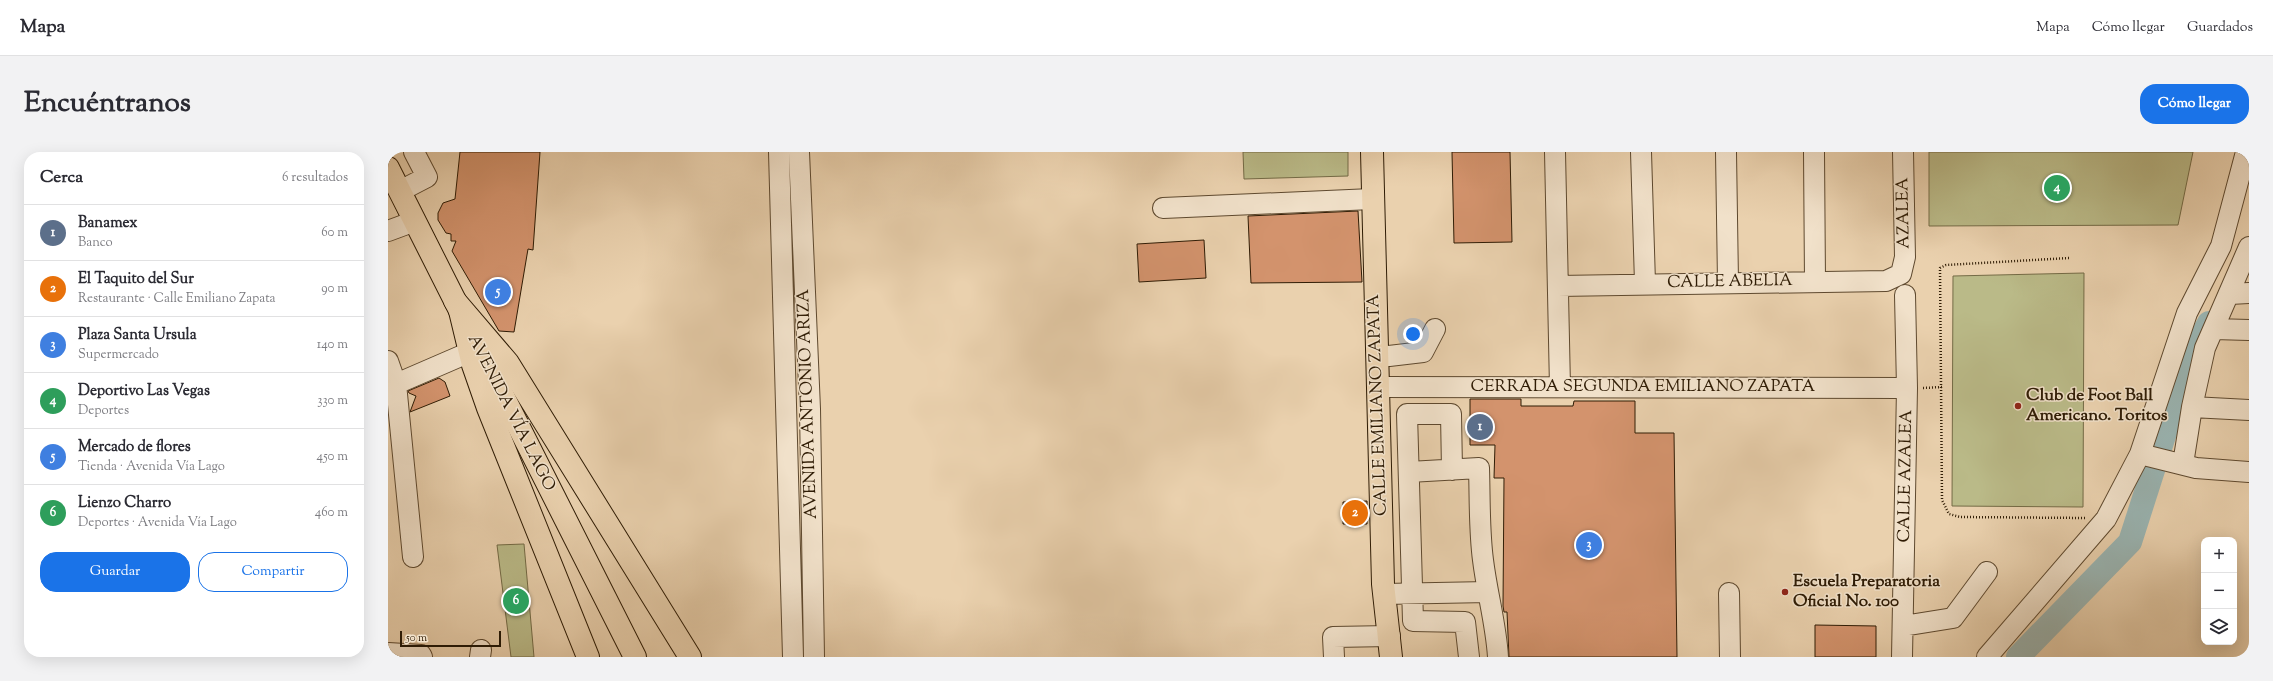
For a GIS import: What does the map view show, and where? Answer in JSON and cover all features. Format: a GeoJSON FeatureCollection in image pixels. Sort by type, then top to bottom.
{"type":"FeatureCollection","features":[{"type":"Feature","properties":{"kind":"main road","name":"CALLE EMILIANO ZAPATA"},"geometry":{"type":"LineString","coordinates":[[1372,152],[1372,200],[1384,594],[1390,646]]}},
{"type":"Feature","properties":{"kind":"main road","name":"AVENIDA VÍA LAGO"},"geometry":{"type":"LineString","coordinates":[[388,168],[635,657]]}},
{"type":"Feature","properties":{"kind":"main road"},"geometry":{"type":"LineString","coordinates":[[458,306],[470,352],[488,408],[588,657]]}},
{"type":"Feature","properties":{"kind":"main road"},"geometry":{"type":"LineString","coordinates":[[458,306],[508,363],[690,657]]}},
{"type":"Feature","properties":{"kind":"street"},"geometry":{"type":"LineString","coordinates":[[400,191],[427,177],[414,152]]}},
{"type":"Feature","properties":{"kind":"street","name":"AVENIDA ANTONIO ARIZA"},"geometry":{"type":"LineString","coordinates":[[779,152],[788,408],[793,657]]}},
{"type":"Feature","properties":{"kind":"street","name":"AVENIDA ANTONIO ARIZA"},"geometry":{"type":"LineString","coordinates":[[799,152],[810,409],[814,657]]}},
{"type":"Feature","properties":{"kind":"street"},"geometry":{"type":"LineString","coordinates":[[1555,152],[1560,387]]}},
{"type":"Feature","properties":{"kind":"street"},"geometry":{"type":"LineString","coordinates":[[1641,152],[1645,283]]}},
{"type":"Feature","properties":{"kind":"street"},"geometry":{"type":"LineString","coordinates":[[1726,152],[1728,282]]}},
{"type":"Feature","properties":{"kind":"street"},"geometry":{"type":"LineString","coordinates":[[1814,152],[1815,281]]}},
{"type":"Feature","properties":{"kind":"street","name":"AZALEA"},"geometry":{"type":"LineString","coordinates":[[1901,274],[1905,257],[1903,152]]}},
{"type":"Feature","properties":{"kind":"street"},"geometry":{"type":"LineString","coordinates":[[1987,657],[2106,519],[2143,455],[2187,313],[2221,246],[2246,152]]}},
{"type":"Feature","properties":{"kind":"street"},"geometry":{"type":"LineString","coordinates":[[1163,208],[1372,200]]}},
{"type":"Feature","properties":{"kind":"street"},"geometry":{"type":"LineString","coordinates":[[388,231],[415,221]]}},
{"type":"Feature","properties":{"kind":"street"},"geometry":{"type":"LineString","coordinates":[[2178,463],[2205,348],[2214,329],[2239,293],[2249,247]]}},
{"type":"Feature","properties":{"kind":"street","name":"CALLE ABELIA"},"geometry":{"type":"LineString","coordinates":[[1558,286],[1645,283],[1886,281],[1901,274]]}},
{"type":"Feature","properties":{"kind":"street","name":"CALLE AZALEA"},"geometry":{"type":"LineString","coordinates":[[1902,657],[1907,388],[1905,295]]}},
{"type":"Feature","properties":{"kind":"street"},"geometry":{"type":"LineString","coordinates":[[1377,355],[1389,356],[1423,352],[1435,329]]}},
{"type":"Feature","properties":{"kind":"street"},"geometry":{"type":"LineString","coordinates":[[2214,329],[2249,330]]}},
{"type":"Feature","properties":{"kind":"street"},"geometry":{"type":"LineString","coordinates":[[396,384],[470,352]]}},
{"type":"Feature","properties":{"kind":"street"},"geometry":{"type":"LineString","coordinates":[[388,361],[396,384],[413,556]]}},
{"type":"Feature","properties":{"kind":"street","name":"CERRADA SEGUNDA EMILIANO ZAPATA"},"geometry":{"type":"LineString","coordinates":[[1378,387],[1907,388]]}},
{"type":"Feature","properties":{"kind":"street"},"geometry":{"type":"LineString","coordinates":[[2192,407],[2249,410]]}},
{"type":"Feature","properties":{"kind":"street"},"geometry":{"type":"LineString","coordinates":[[788,408],[810,409]]}},
{"type":"Feature","properties":{"kind":"street"},"geometry":{"type":"LineString","coordinates":[[1452,470],[1451,414],[1407,414],[1413,622],[1465,622],[1469,657]]}},
{"type":"Feature","properties":{"kind":"street"},"geometry":{"type":"LineString","coordinates":[[2143,455],[2178,463],[2249,472]]}},
{"type":"Feature","properties":{"kind":"street"},"geometry":{"type":"LineString","coordinates":[[1380,458],[1409,465],[1452,470],[1479,468],[1481,530],[1488,592],[1496,629],[1498,657]]}},
{"type":"Feature","properties":{"kind":"street"},"geometry":{"type":"LineString","coordinates":[[1903,626],[1953,618],[1987,572]]}},
{"type":"Feature","properties":{"kind":"street"},"geometry":{"type":"LineString","coordinates":[[1384,594],[1488,592]]}},
{"type":"Feature","properties":{"kind":"street"},"geometry":{"type":"LineString","coordinates":[[1729,593],[1730,657]]}},
{"type":"Feature","properties":{"kind":"street"},"geometry":{"type":"LineString","coordinates":[[1334,657],[1333,637],[1390,646]]}},
{"type":"Feature","properties":{"kind":"street"},"geometry":{"type":"LineString","coordinates":[[388,653],[421,655],[422,657]]}},
{"type":"Feature","properties":{"kind":"path"},"geometry":{"type":"LineString","coordinates":[[2069,258],[1946,265],[1940,268],[1942,500],[1949,514],[1960,517],[2106,519]]}},
{"type":"Feature","properties":{"kind":"green space"},"geometry":{"type":"Polygon","coordinates":[[[1243,152],[1348,152],[1348,176],[1244,179],[1243,152]]]}},
{"type":"Feature","properties":{"kind":"green space"},"geometry":{"type":"Polygon","coordinates":[[[1929,152],[2193,152],[2178,225],[1929,226],[1929,152]]]}},
{"type":"Feature","properties":{"kind":"green space","name":"Club de Foot Ball Americano. Toritos"},"geometry":{"type":"Polygon","coordinates":[[[2084,273],[2083,507],[1952,506],[1953,276],[2084,273]]]}},
{"type":"Feature","properties":{"kind":"green space"},"geometry":{"type":"Polygon","coordinates":[[[524,544],[534,657],[511,657],[497,545],[524,544]]]}},
{"type":"Feature","properties":{"kind":"building"},"geometry":{"type":"Polygon","coordinates":[[[460,152],[540,152],[533,250],[528,249],[514,332],[499,331],[452,251],[456,241],[451,241],[451,234],[446,233],[438,220],[438,213],[443,203],[455,199],[460,152]]]}},
{"type":"Feature","properties":{"kind":"building"},"geometry":{"type":"Polygon","coordinates":[[[1452,152],[1510,152],[1512,242],[1454,243],[1452,152]]]}},
{"type":"Feature","properties":{"kind":"building"},"geometry":{"type":"Polygon","coordinates":[[[1358,211],[1362,282],[1251,283],[1248,216],[1358,211]]]}},
{"type":"Feature","properties":{"kind":"building"},"geometry":{"type":"Polygon","coordinates":[[[1204,240],[1206,278],[1139,282],[1137,244],[1204,240]]]}},
{"type":"Feature","properties":{"kind":"building"},"geometry":{"type":"Polygon","coordinates":[[[439,378],[445,382],[450,396],[410,412],[416,396],[408,391],[439,378]]]}},
{"type":"Feature","properties":{"kind":"building"},"geometry":{"type":"Polygon","coordinates":[[[1470,399],[1521,399],[1521,406],[1573,406],[1574,401],[1635,401],[1635,433],[1674,433],[1677,657],[1509,657],[1507,612],[1504,612],[1503,606],[1504,478],[1494,478],[1495,445],[1470,445],[1470,399]]]}},
{"type":"Feature","properties":{"kind":"building"},"geometry":{"type":"Polygon","coordinates":[[[1367,501],[1367,524],[1343,524],[1343,502],[1367,501]]]}},
{"type":"Feature","properties":{"kind":"building"},"geometry":{"type":"Polygon","coordinates":[[[1815,625],[1876,626],[1876,657],[1815,657],[1815,625]]]}},
{"type":"Feature","properties":{"kind":"waterway"},"geometry":{"type":"LineString","coordinates":[[2018,657],[2130,542],[2187,364],[2209,323]]}},
{"type":"Feature","properties":{"kind":"place","name":"Deportivo Las Vegas"},"geometry":{"type":"Point","coordinates":[2057,188]}},
{"type":"Feature","properties":{"kind":"place","name":"Mercado de flores"},"geometry":{"type":"Point","coordinates":[498,292]}},
{"type":"Feature","properties":{"kind":"place","name":"Club de Foot Ball Americano. Toritos"},"geometry":{"type":"Point","coordinates":[2018,406]}},
{"type":"Feature","properties":{"kind":"place","name":"Banamex"},"geometry":{"type":"Point","coordinates":[1480,427]}},
{"type":"Feature","properties":{"kind":"place","name":"El Taquito del Sur"},"geometry":{"type":"Point","coordinates":[1355,513]}},
{"type":"Feature","properties":{"kind":"place","name":"Plaza Santa Ursula"},"geometry":{"type":"Point","coordinates":[1589,545]}},
{"type":"Feature","properties":{"kind":"place","name":"Escuela Preparatoria Oficial No. 100"},"geometry":{"type":"Point","coordinates":[1785,592]}},
{"type":"Feature","properties":{"kind":"place","name":"Lienzo Charro"},"geometry":{"type":"Point","coordinates":[516,601]}}]}
